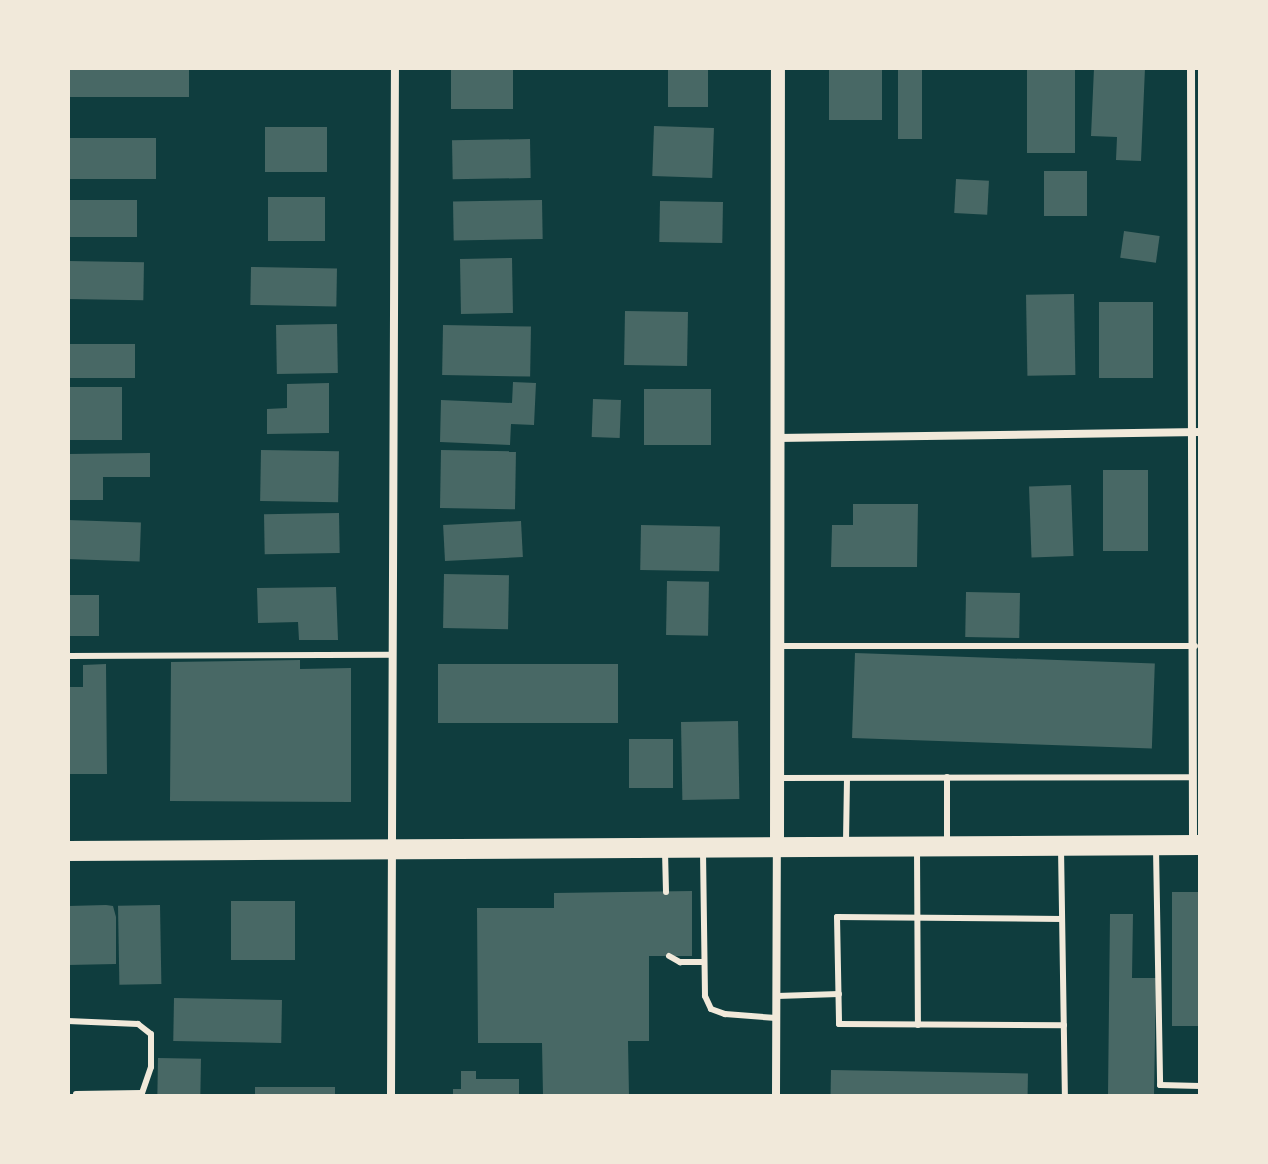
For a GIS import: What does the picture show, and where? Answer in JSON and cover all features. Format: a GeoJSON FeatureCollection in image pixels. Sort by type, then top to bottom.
{"type":"FeatureCollection","features":[{"type":"Feature","properties":{"kind":"main road"},"geometry":{"type":"LineString","coordinates":[[68,851],[1196,845]]}},
{"type":"Feature","properties":{"kind":"street"},"geometry":{"type":"LineString","coordinates":[[391,1096],[395,68]]}},
{"type":"Feature","properties":{"kind":"street"},"geometry":{"type":"LineString","coordinates":[[776,1096],[780,646],[778,68]]}},
{"type":"Feature","properties":{"kind":"street"},"geometry":{"type":"LineString","coordinates":[[1191,68],[1196,216],[1196,728],[1193,777],[1196,845]]}},
{"type":"Feature","properties":{"kind":"street"},"geometry":{"type":"LineString","coordinates":[[777,438],[1196,432]]}},
{"type":"Feature","properties":{"kind":"lane"},"geometry":{"type":"LineString","coordinates":[[780,646],[1195,646]]}},
{"type":"Feature","properties":{"kind":"lane"},"geometry":{"type":"LineString","coordinates":[[68,656],[393,655]]}},
{"type":"Feature","properties":{"kind":"lane"},"geometry":{"type":"LineString","coordinates":[[947,777],[947,847]]}},
{"type":"Feature","properties":{"kind":"lane"},"geometry":{"type":"LineString","coordinates":[[778,778],[1193,777]]}},
{"type":"Feature","properties":{"kind":"lane"},"geometry":{"type":"LineString","coordinates":[[846,847],[847,778]]}},
{"type":"Feature","properties":{"kind":"lane"},"geometry":{"type":"LineString","coordinates":[[1156,845],[1160,1085],[1200,1086]]}},
{"type":"Feature","properties":{"kind":"lane"},"geometry":{"type":"LineString","coordinates":[[1061,846],[1065,1096]]}},
{"type":"Feature","properties":{"kind":"lane"},"geometry":{"type":"LineString","coordinates":[[703,847],[705,996],[711,1009],[725,1014],[776,1018]]}},
{"type":"Feature","properties":{"kind":"lane"},"geometry":{"type":"LineString","coordinates":[[665,848],[666,892]]}},
{"type":"Feature","properties":{"kind":"lane"},"geometry":{"type":"LineString","coordinates":[[917,848],[918,1025]]}},
{"type":"Feature","properties":{"kind":"lane"},"geometry":{"type":"LineString","coordinates":[[1062,919],[837,917],[839,1024],[1064,1025]]}},
{"type":"Feature","properties":{"kind":"lane"},"geometry":{"type":"LineString","coordinates":[[669,956],[680,962],[704,962]]}},
{"type":"Feature","properties":{"kind":"lane"},"geometry":{"type":"LineString","coordinates":[[777,996],[839,994]]}},
{"type":"Feature","properties":{"kind":"lane"},"geometry":{"type":"LineString","coordinates":[[68,1021],[138,1024],[151,1034],[151,1067],[142,1093],[76,1094]]}},
{"type":"Feature","properties":{"kind":"building"},"geometry":{"type":"Polygon","coordinates":[[[70,68],[189,68],[189,97],[70,97],[70,68]]]}},
{"type":"Feature","properties":{"kind":"building"},"geometry":{"type":"Polygon","coordinates":[[[451,68],[513,68],[513,109],[451,109],[451,68]]]}},
{"type":"Feature","properties":{"kind":"building"},"geometry":{"type":"Polygon","coordinates":[[[668,68],[708,68],[708,107],[668,107],[668,68]]]}},
{"type":"Feature","properties":{"kind":"building"},"geometry":{"type":"Polygon","coordinates":[[[829,68],[882,68],[882,120],[829,120],[829,68]]]}},
{"type":"Feature","properties":{"kind":"building"},"geometry":{"type":"Polygon","coordinates":[[[898,68],[922,68],[922,139],[898,139],[898,68]]]}},
{"type":"Feature","properties":{"kind":"building"},"geometry":{"type":"Polygon","coordinates":[[[1027,68],[1075,68],[1075,153],[1027,153],[1027,68]]]}},
{"type":"Feature","properties":{"kind":"building"},"geometry":{"type":"Polygon","coordinates":[[[1094,68],[1145,68],[1141,161],[1116,160],[1117,137],[1091,136],[1094,68]]]}},
{"type":"Feature","properties":{"kind":"building"},"geometry":{"type":"Polygon","coordinates":[[[654,126],[714,128],[712,178],[652,176],[654,126]]]}},
{"type":"Feature","properties":{"kind":"building"},"geometry":{"type":"Polygon","coordinates":[[[265,127],[327,127],[327,172],[265,172],[265,127]]]}},
{"type":"Feature","properties":{"kind":"building"},"geometry":{"type":"Polygon","coordinates":[[[69,138],[156,138],[156,179],[69,179],[69,138]]]}},
{"type":"Feature","properties":{"kind":"building"},"geometry":{"type":"Polygon","coordinates":[[[530,139],[531,178],[453,179],[452,140],[530,139]]]}},
{"type":"Feature","properties":{"kind":"building"},"geometry":{"type":"Polygon","coordinates":[[[1044,171],[1087,171],[1087,216],[1044,216],[1044,171]]]}},
{"type":"Feature","properties":{"kind":"building"},"geometry":{"type":"Polygon","coordinates":[[[956,179],[989,181],[987,215],[954,213],[956,179]]]}},
{"type":"Feature","properties":{"kind":"building"},"geometry":{"type":"Polygon","coordinates":[[[268,197],[325,197],[325,241],[268,241],[268,197]]]}},
{"type":"Feature","properties":{"kind":"building"},"geometry":{"type":"Polygon","coordinates":[[[68,200],[137,200],[137,237],[68,237],[68,200]]]}},
{"type":"Feature","properties":{"kind":"building"},"geometry":{"type":"Polygon","coordinates":[[[542,200],[543,239],[454,241],[453,202],[542,200]]]}},
{"type":"Feature","properties":{"kind":"building"},"geometry":{"type":"Polygon","coordinates":[[[660,201],[723,202],[722,243],[659,242],[660,201]]]}},
{"type":"Feature","properties":{"kind":"building"},"geometry":{"type":"Polygon","coordinates":[[[1124,231],[1160,236],[1156,263],[1120,258],[1124,231]]]}},
{"type":"Feature","properties":{"kind":"building"},"geometry":{"type":"Polygon","coordinates":[[[512,258],[513,313],[461,314],[460,259],[512,258]]]}},
{"type":"Feature","properties":{"kind":"building"},"geometry":{"type":"Polygon","coordinates":[[[68,261],[144,262],[143,300],[68,299],[68,261]]]}},
{"type":"Feature","properties":{"kind":"building"},"geometry":{"type":"Polygon","coordinates":[[[251,267],[337,269],[336,306],[250,305],[251,267]]]}},
{"type":"Feature","properties":{"kind":"building"},"geometry":{"type":"Polygon","coordinates":[[[1074,294],[1075,375],[1027,376],[1026,295],[1074,294]]]}},
{"type":"Feature","properties":{"kind":"building"},"geometry":{"type":"Polygon","coordinates":[[[1099,302],[1153,302],[1153,378],[1099,378],[1099,302]]]}},
{"type":"Feature","properties":{"kind":"building"},"geometry":{"type":"Polygon","coordinates":[[[625,311],[688,312],[687,366],[624,365],[625,311]]]}},
{"type":"Feature","properties":{"kind":"building"},"geometry":{"type":"Polygon","coordinates":[[[337,324],[338,373],[277,374],[276,325],[337,324]]]}},
{"type":"Feature","properties":{"kind":"building"},"geometry":{"type":"Polygon","coordinates":[[[443,325],[531,327],[530,377],[442,375],[443,325]]]}},
{"type":"Feature","properties":{"kind":"building"},"geometry":{"type":"Polygon","coordinates":[[[68,344],[135,344],[135,378],[68,378],[68,344]]]}},
{"type":"Feature","properties":{"kind":"building"},"geometry":{"type":"Polygon","coordinates":[[[513,382],[536,383],[534,425],[511,424],[510,445],[440,442],[441,400],[512,403],[513,382]]]}},
{"type":"Feature","properties":{"kind":"building"},"geometry":{"type":"Polygon","coordinates":[[[329,383],[329,433],[267,434],[267,409],[287,408],[287,384],[329,383]]]}},
{"type":"Feature","properties":{"kind":"building"},"geometry":{"type":"Polygon","coordinates":[[[68,387],[122,387],[122,440],[68,440],[68,387]]]}},
{"type":"Feature","properties":{"kind":"building"},"geometry":{"type":"Polygon","coordinates":[[[644,389],[711,389],[711,445],[644,445],[644,389]]]}},
{"type":"Feature","properties":{"kind":"building"},"geometry":{"type":"Polygon","coordinates":[[[593,399],[621,400],[620,438],[592,437],[593,399]]]}},
{"type":"Feature","properties":{"kind":"building"},"geometry":{"type":"Polygon","coordinates":[[[261,450],[339,451],[338,502],[260,501],[261,450]]]}},
{"type":"Feature","properties":{"kind":"building"},"geometry":{"type":"Polygon","coordinates":[[[441,450],[516,451],[515,509],[440,508],[441,450]]]}},
{"type":"Feature","properties":{"kind":"building"},"geometry":{"type":"Polygon","coordinates":[[[150,453],[150,477],[103,477],[103,500],[68,500],[68,454],[150,453]]]}},
{"type":"Feature","properties":{"kind":"building"},"geometry":{"type":"Polygon","coordinates":[[[1103,470],[1148,470],[1148,551],[1103,551],[1103,470]]]}},
{"type":"Feature","properties":{"kind":"building"},"geometry":{"type":"Polygon","coordinates":[[[1071,485],[1073,556],[1032,557],[1029,486],[1071,485]]]}},
{"type":"Feature","properties":{"kind":"building"},"geometry":{"type":"Polygon","coordinates":[[[853,504],[918,504],[917,567],[831,567],[832,525],[853,525],[853,504]]]}},
{"type":"Feature","properties":{"kind":"building"},"geometry":{"type":"Polygon","coordinates":[[[339,513],[340,553],[265,554],[264,514],[339,513]]]}},
{"type":"Feature","properties":{"kind":"building"},"geometry":{"type":"Polygon","coordinates":[[[68,520],[141,523],[140,562],[68,559],[68,520]]]}},
{"type":"Feature","properties":{"kind":"building"},"geometry":{"type":"Polygon","coordinates":[[[521,521],[523,557],[445,561],[443,525],[521,521]]]}},
{"type":"Feature","properties":{"kind":"building"},"geometry":{"type":"Polygon","coordinates":[[[641,525],[720,526],[719,571],[640,570],[641,525]]]}},
{"type":"Feature","properties":{"kind":"building"},"geometry":{"type":"Polygon","coordinates":[[[444,574],[509,575],[508,629],[443,628],[444,574]]]}},
{"type":"Feature","properties":{"kind":"building"},"geometry":{"type":"Polygon","coordinates":[[[667,581],[709,582],[708,636],[666,635],[667,581]]]}},
{"type":"Feature","properties":{"kind":"building"},"geometry":{"type":"Polygon","coordinates":[[[336,587],[338,640],[299,640],[298,622],[258,623],[257,588],[336,587]]]}},
{"type":"Feature","properties":{"kind":"building"},"geometry":{"type":"Polygon","coordinates":[[[966,592],[1020,593],[1019,638],[965,637],[966,592]]]}},
{"type":"Feature","properties":{"kind":"building"},"geometry":{"type":"Polygon","coordinates":[[[68,595],[99,595],[99,636],[68,636],[68,595]]]}},
{"type":"Feature","properties":{"kind":"building"},"geometry":{"type":"Polygon","coordinates":[[[855,653],[1155,663],[1152,748],[852,738],[855,653]]]}},
{"type":"Feature","properties":{"kind":"building"},"geometry":{"type":"Polygon","coordinates":[[[300,660],[300,669],[351,668],[351,802],[170,801],[171,662],[300,660]]]}},
{"type":"Feature","properties":{"kind":"building"},"geometry":{"type":"Polygon","coordinates":[[[106,664],[107,774],[68,774],[68,687],[83,687],[83,665],[106,664]]]}},
{"type":"Feature","properties":{"kind":"building"},"geometry":{"type":"Polygon","coordinates":[[[438,664],[618,664],[618,723],[438,723],[438,664]]]}},
{"type":"Feature","properties":{"kind":"building"},"geometry":{"type":"Polygon","coordinates":[[[738,721],[739,799],[682,800],[681,722],[738,721]]]}},
{"type":"Feature","properties":{"kind":"building"},"geometry":{"type":"Polygon","coordinates":[[[629,739],[673,739],[673,788],[629,788],[629,739]]]}},
{"type":"Feature","properties":{"kind":"building"},"geometry":{"type":"Polygon","coordinates":[[[692,891],[692,956],[649,956],[649,1041],[628,1041],[629,1096],[543,1096],[542,1043],[478,1043],[477,908],[554,908],[554,893],[692,891]]]}},
{"type":"Feature","properties":{"kind":"building"},"geometry":{"type":"Polygon","coordinates":[[[1172,892],[1200,892],[1200,1026],[1172,1026],[1172,892]]]}},
{"type":"Feature","properties":{"kind":"building"},"geometry":{"type":"Polygon","coordinates":[[[231,901],[295,901],[295,960],[231,960],[231,901]]]}},
{"type":"Feature","properties":{"kind":"building"},"geometry":{"type":"Polygon","coordinates":[[[160,905],[161,984],[119,985],[118,906],[160,905]]]}},
{"type":"Feature","properties":{"kind":"building"},"geometry":{"type":"Polygon","coordinates":[[[68,906],[113,906],[116,917],[116,964],[68,965],[68,906]]]}},
{"type":"Feature","properties":{"kind":"building"},"geometry":{"type":"Polygon","coordinates":[[[1110,914],[1133,914],[1132,978],[1156,978],[1154,1096],[1108,1096],[1110,914]]]}},
{"type":"Feature","properties":{"kind":"building"},"geometry":{"type":"Polygon","coordinates":[[[174,998],[282,1000],[281,1043],[173,1041],[174,998]]]}},
{"type":"Feature","properties":{"kind":"building"},"geometry":{"type":"Polygon","coordinates":[[[158,1058],[201,1059],[200,1096],[157,1096],[158,1058]]]}},
{"type":"Feature","properties":{"kind":"building"},"geometry":{"type":"Polygon","coordinates":[[[831,1070],[1028,1073],[1028,1096],[831,1096],[831,1070]]]}},
{"type":"Feature","properties":{"kind":"building"},"geometry":{"type":"Polygon","coordinates":[[[461,1071],[476,1071],[476,1079],[519,1079],[519,1094],[453,1096],[453,1089],[461,1089],[461,1071]]]}},
{"type":"Feature","properties":{"kind":"building"},"geometry":{"type":"Polygon","coordinates":[[[255,1087],[335,1087],[335,1096],[255,1096],[255,1087]]]}}]}
